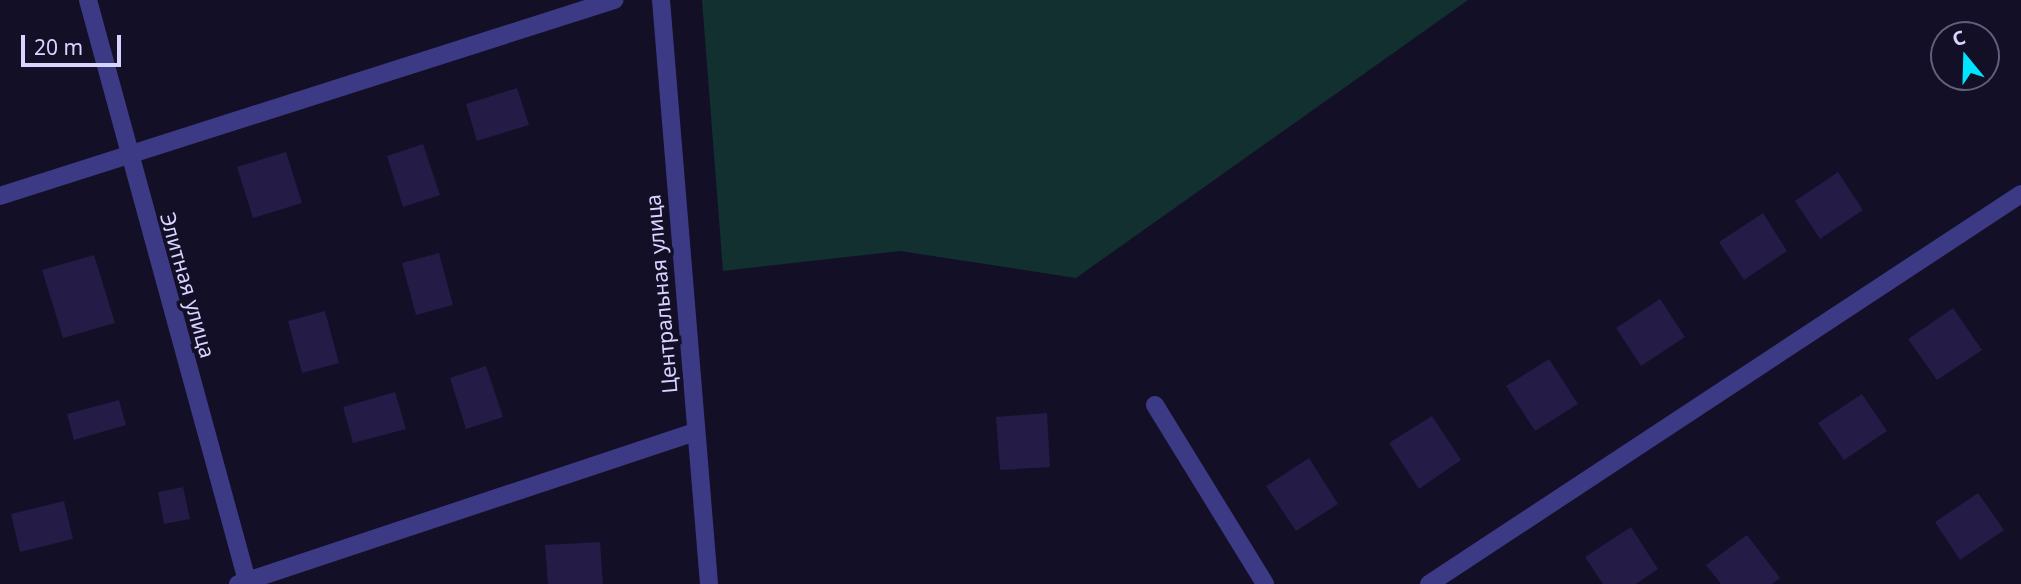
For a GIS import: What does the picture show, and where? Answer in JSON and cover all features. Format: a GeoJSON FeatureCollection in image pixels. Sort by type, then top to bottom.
{"type":"FeatureCollection","features":[{"type":"Feature","properties":{"kind":"street","name":"Элитная улица"},"geometry":{"type":"LineString","coordinates":[[88,0],[244,583]]}},
{"type":"Feature","properties":{"kind":"street"},"geometry":{"type":"LineString","coordinates":[[0,196],[614,0]]}},
{"type":"Feature","properties":{"kind":"street","name":"Центральная улица"},"geometry":{"type":"LineString","coordinates":[[661,0],[709,584]]}},
{"type":"Feature","properties":{"kind":"street"},"geometry":{"type":"LineString","coordinates":[[1429,584],[2021,194]]}},
{"type":"Feature","properties":{"kind":"street"},"geometry":{"type":"LineString","coordinates":[[1155,405],[1265,584]]}},
{"type":"Feature","properties":{"kind":"street"},"geometry":{"type":"LineString","coordinates":[[244,583],[695,432]]}},
{"type":"Feature","properties":{"kind":"green space"},"geometry":{"type":"Polygon","coordinates":[[[702,0],[1468,0],[1076,278],[900,251],[723,271],[702,0]]]}},
{"type":"Feature","properties":{"kind":"building"},"geometry":{"type":"Polygon","coordinates":[[[517,88],[529,125],[477,141],[466,104],[517,88]]]}},
{"type":"Feature","properties":{"kind":"building"},"geometry":{"type":"Polygon","coordinates":[[[423,144],[440,195],[403,207],[387,156],[423,144]]]}},
{"type":"Feature","properties":{"kind":"building"},"geometry":{"type":"Polygon","coordinates":[[[286,152],[302,203],[253,218],[237,167],[286,152]]]}},
{"type":"Feature","properties":{"kind":"building"},"geometry":{"type":"Polygon","coordinates":[[[1838,172],[1863,210],[1820,239],[1795,201],[1838,172]]]}},
{"type":"Feature","properties":{"kind":"building"},"geometry":{"type":"Polygon","coordinates":[[[1763,213],[1787,251],[1744,280],[1719,242],[1763,213]]]}},
{"type":"Feature","properties":{"kind":"building"},"geometry":{"type":"Polygon","coordinates":[[[439,253],[453,305],[416,315],[402,263],[439,253]]]}},
{"type":"Feature","properties":{"kind":"building"},"geometry":{"type":"Polygon","coordinates":[[[94,255],[115,323],[63,338],[42,270],[94,255]]]}},
{"type":"Feature","properties":{"kind":"building"},"geometry":{"type":"Polygon","coordinates":[[[1660,299],[1685,337],[1641,366],[1616,328],[1660,299]]]}},
{"type":"Feature","properties":{"kind":"building"},"geometry":{"type":"Polygon","coordinates":[[[1953,308],[1982,350],[1937,380],[1908,339],[1953,308]]]}},
{"type":"Feature","properties":{"kind":"building"},"geometry":{"type":"Polygon","coordinates":[[[325,311],[339,363],[302,373],[288,321],[325,311]]]}},
{"type":"Feature","properties":{"kind":"building"},"geometry":{"type":"Polygon","coordinates":[[[1549,359],[1578,404],[1535,431],[1506,386],[1549,359]]]}},
{"type":"Feature","properties":{"kind":"building"},"geometry":{"type":"Polygon","coordinates":[[[486,366],[503,417],[466,429],[450,378],[486,366]]]}},
{"type":"Feature","properties":{"kind":"building"},"geometry":{"type":"Polygon","coordinates":[[[395,392],[406,429],[353,443],[343,407],[395,392]]]}},
{"type":"Feature","properties":{"kind":"building"},"geometry":{"type":"Polygon","coordinates":[[[1862,394],[1887,431],[1844,460],[1818,423],[1862,394]]]}},
{"type":"Feature","properties":{"kind":"building"},"geometry":{"type":"Polygon","coordinates":[[[119,400],[126,425],[74,440],[67,414],[119,400]]]}},
{"type":"Feature","properties":{"kind":"building"},"geometry":{"type":"Polygon","coordinates":[[[1047,413],[1050,467],[1000,470],[996,417],[1047,413]]]}},
{"type":"Feature","properties":{"kind":"building"},"geometry":{"type":"Polygon","coordinates":[[[1432,416],[1461,460],[1419,489],[1389,443],[1432,416]]]}},
{"type":"Feature","properties":{"kind":"building"},"geometry":{"type":"Polygon","coordinates":[[[1309,458],[1338,504],[1296,531],[1266,486],[1309,458]]]}},
{"type":"Feature","properties":{"kind":"building"},"geometry":{"type":"Polygon","coordinates":[[[183,487],[190,519],[164,524],[158,492],[183,487]]]}},
{"type":"Feature","properties":{"kind":"building"},"geometry":{"type":"Polygon","coordinates":[[[1978,493],[2004,530],[1960,560],[1935,522],[1978,493]]]}},
{"type":"Feature","properties":{"kind":"building"},"geometry":{"type":"Polygon","coordinates":[[[64,501],[73,539],[20,552],[11,514],[64,501]]]}},
{"type":"Feature","properties":{"kind":"building"},"geometry":{"type":"Polygon","coordinates":[[[1631,527],[1658,569],[1636,584],[1603,584],[1585,557],[1631,527]]]}},
{"type":"Feature","properties":{"kind":"building"},"geometry":{"type":"Polygon","coordinates":[[[1747,535],[1780,578],[1772,584],[1721,584],[1706,565],[1747,535]]]}},
{"type":"Feature","properties":{"kind":"building"},"geometry":{"type":"Polygon","coordinates":[[[600,542],[603,584],[548,584],[545,545],[600,542]]]}}]}
